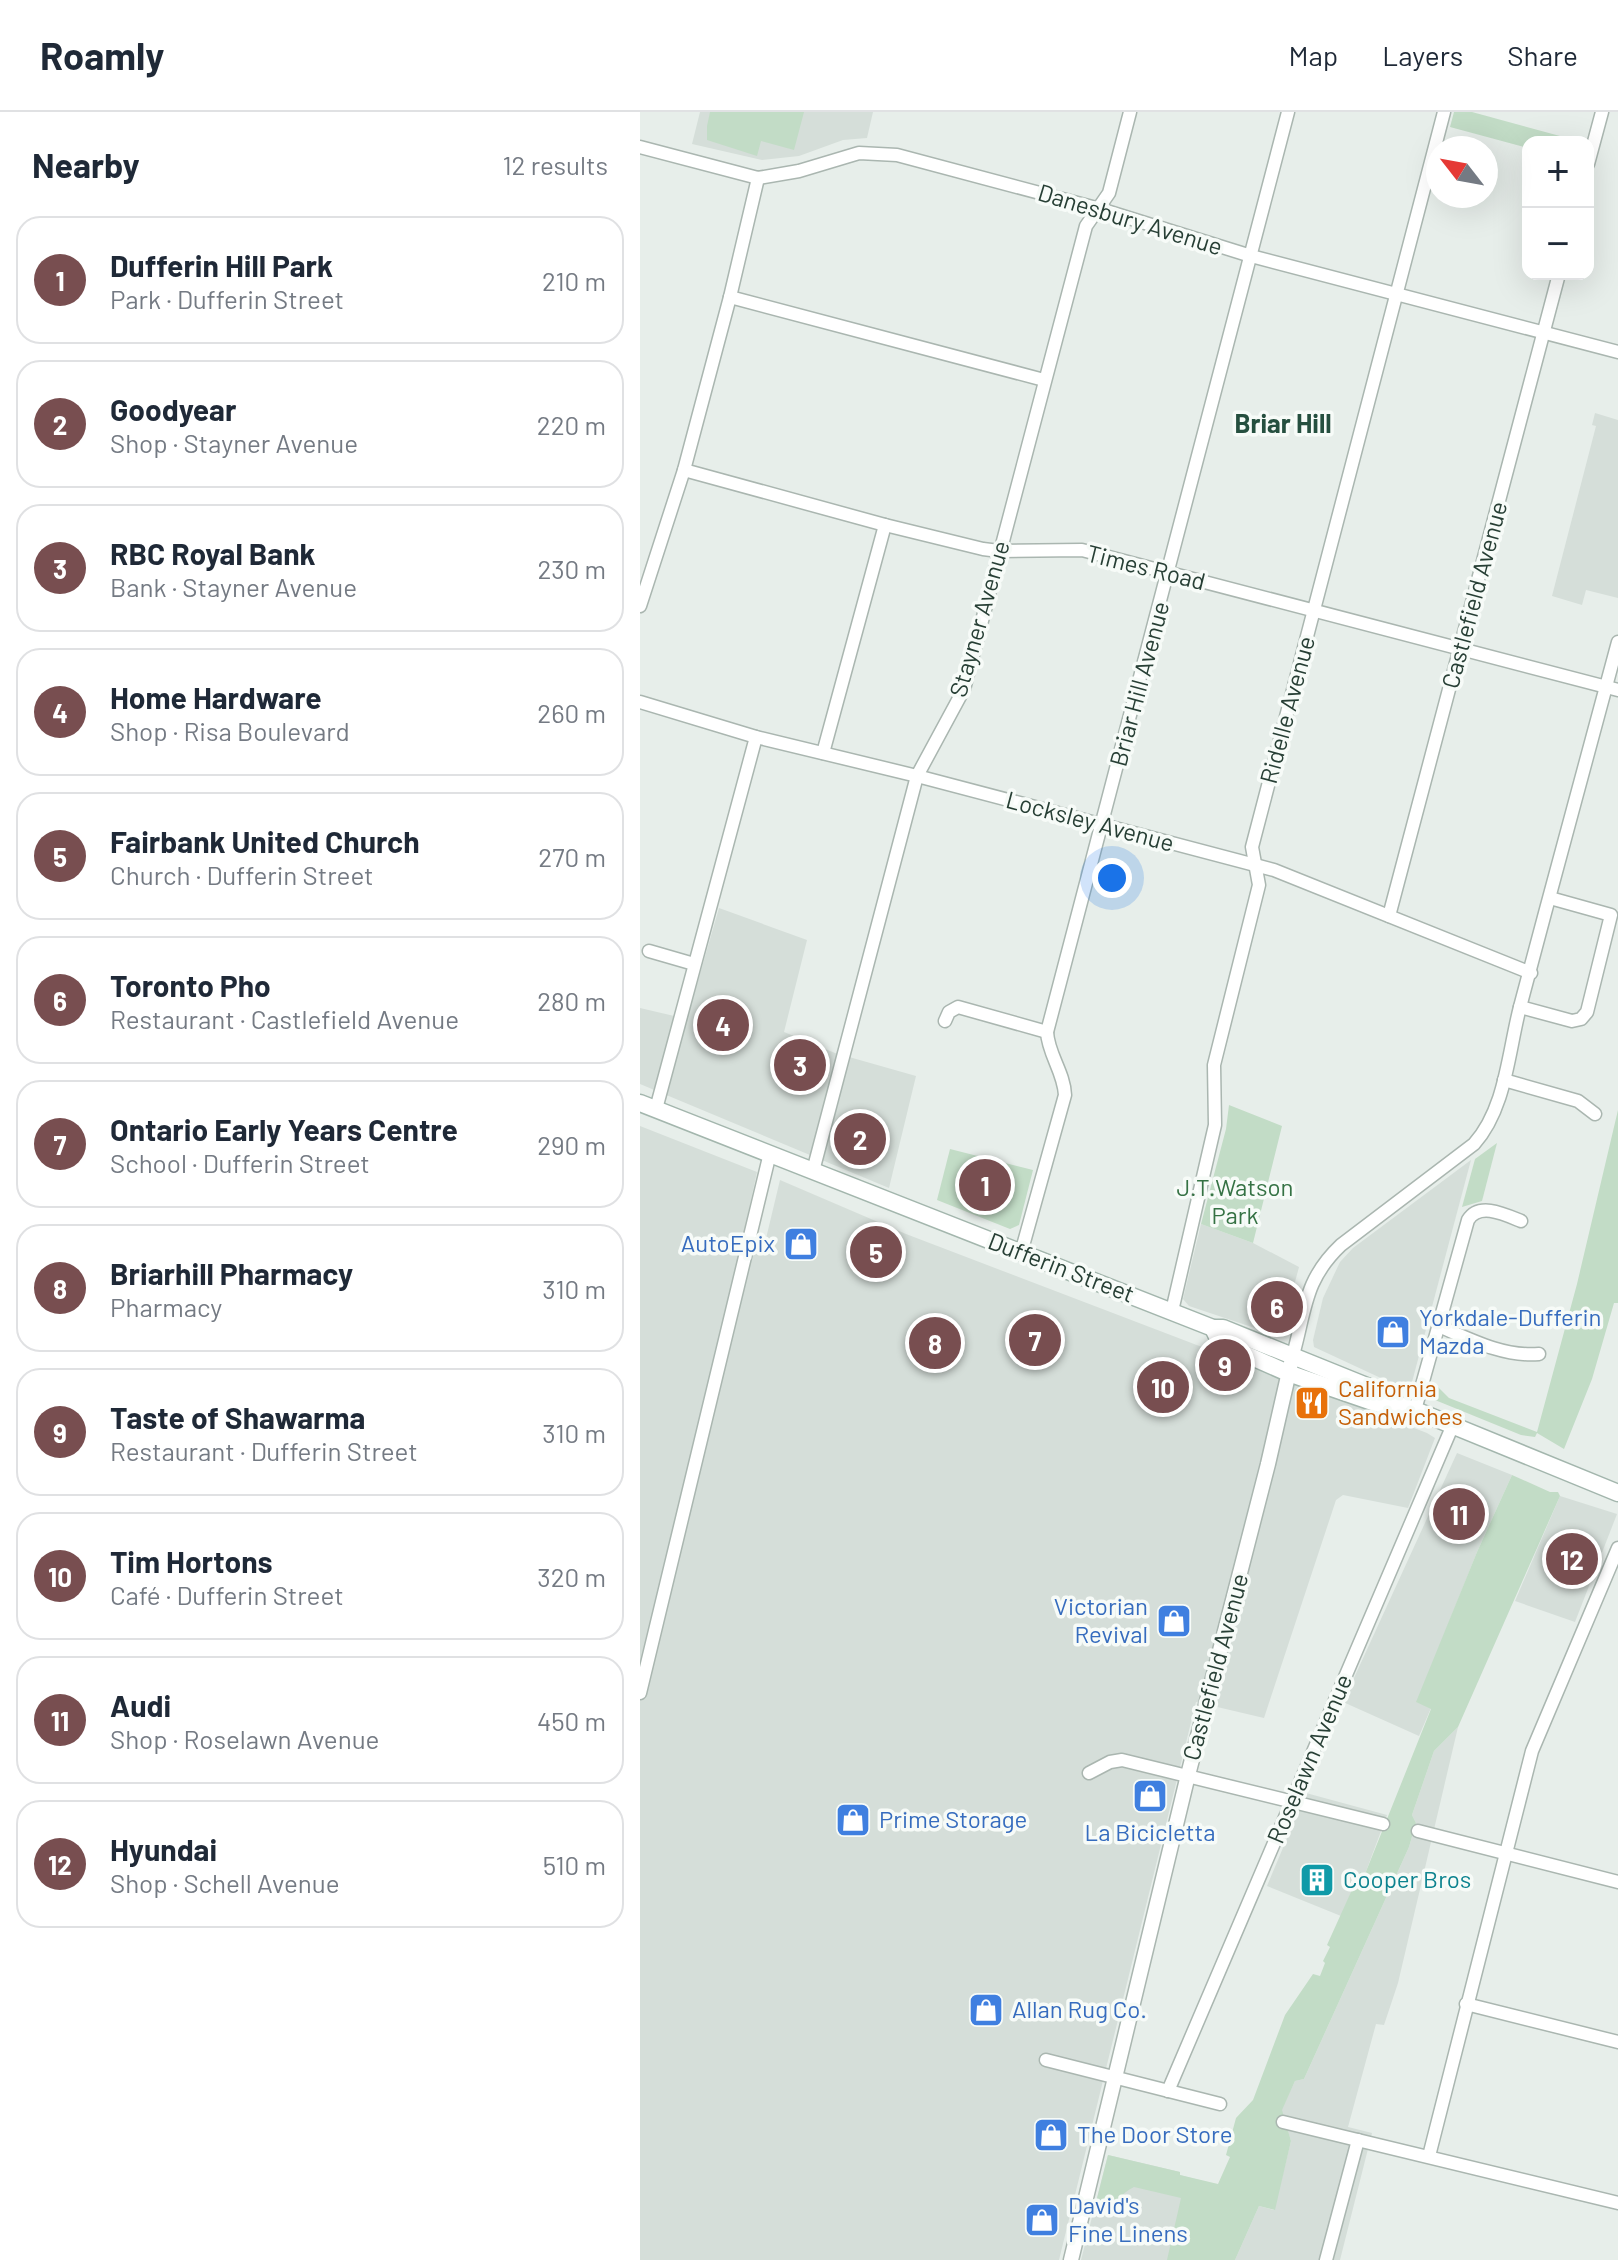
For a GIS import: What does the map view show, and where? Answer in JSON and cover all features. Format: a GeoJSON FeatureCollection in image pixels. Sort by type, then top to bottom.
{"type":"FeatureCollection","features":[{"type":"Feature","properties":{"kind":"main road","name":"Dufferin Street"},"geometry":{"type":"LineString","coordinates":[[640,1103],[1213,1328],[1223,1328],[1293,1355],[1384,1393],[1391,1402]]}},
{"type":"Feature","properties":{"kind":"main road","name":"Dufferin Street"},"geometry":{"type":"LineString","coordinates":[[1213,1328],[1220,1343],[1288,1373],[1378,1404],[1391,1402],[1415,1410],[1618,1493]]}},
{"type":"Feature","properties":{"kind":"street","name":"Stayner Avenue"},"geometry":{"type":"LineString","coordinates":[[813,1171],[917,776],[964,689],[1086,226],[1100,209],[1111,187],[1130,112]]}},
{"type":"Feature","properties":{"kind":"street","name":"Briar Hill Avenue"},"geometry":{"type":"LineString","coordinates":[[1047,1032],[1288,112]]}},
{"type":"Feature","properties":{"kind":"street","name":"Ridelle Avenue"},"geometry":{"type":"LineString","coordinates":[[1172,1311],[1215,1125],[1214,1065],[1259,885],[1252,847],[1444,112]]}},
{"type":"Feature","properties":{"kind":"street"},"geometry":{"type":"LineString","coordinates":[[1594,142],[1602,112]]}},
{"type":"Feature","properties":{"kind":"street","name":"Danesbury Avenue"},"geometry":{"type":"LineString","coordinates":[[640,147],[758,178],[799,171],[859,153],[885,153],[1100,209],[1251,256],[1618,352]]}},
{"type":"Feature","properties":{"kind":"street"},"geometry":{"type":"LineString","coordinates":[[640,606],[646,564],[684,470],[758,178]]}},
{"type":"Feature","properties":{"kind":"street","name":"Castlefield Avenue"},"geometry":{"type":"LineString","coordinates":[[1389,916],[1557,280]]}},
{"type":"Feature","properties":{"kind":"street"},"geometry":{"type":"LineString","coordinates":[[730,297],[1044,380]]}},
{"type":"Feature","properties":{"kind":"street","name":"Times Road"},"geometry":{"type":"LineString","coordinates":[[684,470],[885,525],[999,551],[1082,550],[1612,688]]}},
{"type":"Feature","properties":{"kind":"street"},"geometry":{"type":"LineString","coordinates":[[823,753],[885,525]]}},
{"type":"Feature","properties":{"kind":"street"},"geometry":{"type":"LineString","coordinates":[[1595,1114],[1578,1101],[1504,1080],[1550,898],[1612,688],[1618,642]]}},
{"type":"Feature","properties":{"kind":"street","name":"Locksley Avenue"},"geometry":{"type":"LineString","coordinates":[[640,702],[756,737],[1274,870],[1531,973]]}},
{"type":"Feature","properties":{"kind":"street"},"geometry":{"type":"LineString","coordinates":[[656,1109],[756,737]]}},
{"type":"Feature","properties":{"kind":"street"},"geometry":{"type":"LineString","coordinates":[[1520,1007],[1572,1021],[1584,1016],[1611,915],[1550,898]]}},
{"type":"Feature","properties":{"kind":"street"},"geometry":{"type":"LineString","coordinates":[[649,951],[694,964]]}},
{"type":"Feature","properties":{"kind":"street"},"geometry":{"type":"LineString","coordinates":[[945,1021],[949,1012],[958,1007],[1047,1032],[1049,1045],[1061,1070],[1065,1095],[1021,1253]]}},
{"type":"Feature","properties":{"kind":"street","name":"Castlefield Avenue"},"geometry":{"type":"LineString","coordinates":[[1071,2260],[1311,1284],[1324,1261],[1341,1245],[1474,1144],[1488,1128],[1504,1080]]}},
{"type":"Feature","properties":{"kind":"street"},"geometry":{"type":"LineString","coordinates":[[640,1693],[770,1153]]}},
{"type":"Feature","properties":{"kind":"street"},"geometry":{"type":"LineString","coordinates":[[1415,1410],[1468,1220],[1473,1212],[1481,1210],[1521,1221]]}},
{"type":"Feature","properties":{"kind":"street"},"geometry":{"type":"LineString","coordinates":[[1439,1326],[1483,1345],[1520,1355],[1539,1354]]}},
{"type":"Feature","properties":{"kind":"street","name":"Roselawn Avenue"},"geometry":{"type":"LineString","coordinates":[[1168,2091],[1452,1427]]}},
{"type":"Feature","properties":{"kind":"street"},"geometry":{"type":"LineString","coordinates":[[1429,2156],[1532,1751],[1618,1548]]}},
{"type":"Feature","properties":{"kind":"street"},"geometry":{"type":"LineString","coordinates":[[1089,1773],[1110,1762],[1122,1760],[1383,1824]]}},
{"type":"Feature","properties":{"kind":"street"},"geometry":{"type":"LineString","coordinates":[[1418,1831],[1618,1882]]}},
{"type":"Feature","properties":{"kind":"street"},"geometry":{"type":"LineString","coordinates":[[1466,2004],[1618,2042]]}},
{"type":"Feature","properties":{"kind":"street"},"geometry":{"type":"LineString","coordinates":[[1046,2060],[1220,2104]]}},
{"type":"Feature","properties":{"kind":"street"},"geometry":{"type":"LineString","coordinates":[[1283,2122],[1618,2203]]}},
{"type":"Feature","properties":{"kind":"street"},"geometry":{"type":"LineString","coordinates":[[1326,2260],[1358,2140]]}},
{"type":"Feature","properties":{"kind":"shaded area"},"geometry":{"type":"Polygon","coordinates":[[[700,112],[873,112],[867,138],[843,140],[799,156],[762,160],[692,144],[700,112]]]}},
{"type":"Feature","properties":{"kind":"shaded area"},"geometry":{"type":"Polygon","coordinates":[[[1595,413],[1618,420],[1618,598],[1586,590],[1582,605],[1552,596],[1596,426],[1592,425],[1595,413]]]}},
{"type":"Feature","properties":{"kind":"shaded area"},"geometry":{"type":"Polygon","coordinates":[[[719,908],[807,940],[784,1032],[835,1053],[916,1076],[889,1188],[640,1084],[640,1008],[687,1019],[719,908]]]}},
{"type":"Feature","properties":{"kind":"shaded area"},"geometry":{"type":"Polygon","coordinates":[[[640,1126],[757,1172],[741,1246],[763,1251],[780,1180],[906,1234],[1435,1438],[1408,1508],[1343,1495],[1336,1500],[1264,1718],[1196,1702],[1059,2260],[640,2260],[640,1126]]]}},
{"type":"Feature","properties":{"kind":"shaded area"},"geometry":{"type":"Polygon","coordinates":[[[1471,1160],[1412,1382],[1398,1386],[1314,1347],[1323,1298],[1340,1262],[1353,1248],[1471,1160]]]}},
{"type":"Feature","properties":{"kind":"shaded area"},"geometry":{"type":"Polygon","coordinates":[[[1201,1224],[1253,1243],[1299,1267],[1282,1331],[1273,1334],[1189,1306],[1183,1299],[1201,1224]]]}},
{"type":"Feature","properties":{"kind":"shaded area"},"geometry":{"type":"Polygon","coordinates":[[[1457,1453],[1512,1475],[1477,1552],[1417,1702],[1431,1708],[1419,1736],[1343,1702],[1457,1453]]]}},
{"type":"Feature","properties":{"kind":"shaded area"},"geometry":{"type":"Polygon","coordinates":[[[1560,1496],[1617,1514],[1575,1622],[1515,1601],[1560,1496]]]}},
{"type":"Feature","properties":{"kind":"shaded area"},"geometry":{"type":"Polygon","coordinates":[[[1458,1727],[1398,1983],[1384,2025],[1376,2024],[1348,2127],[1372,2133],[1340,2260],[1235,2260],[1259,2206],[1274,2210],[1291,2141],[1281,2110],[1295,2081],[1304,2079],[1409,1847],[1416,1823],[1412,1815],[1434,1751],[1458,1727]]]}},
{"type":"Feature","properties":{"kind":"shaded area"},"geometry":{"type":"Polygon","coordinates":[[[1306,1793],[1387,1815],[1365,1874],[1360,1872],[1341,1916],[1267,1886],[1306,1793]]]}},
{"type":"Feature","properties":{"kind":"shaded area"},"geometry":{"type":"Polygon","coordinates":[[[1108,2155],[1180,2172],[1180,2175],[1218,2185],[1189,2260],[1081,2260],[1108,2155]]]}},
{"type":"Feature","properties":{"kind":"green space"},"geometry":{"type":"Polygon","coordinates":[[[710,112],[804,112],[794,150],[761,141],[757,156],[707,140],[710,112]]]}},
{"type":"Feature","properties":{"kind":"green space"},"geometry":{"type":"Polygon","coordinates":[[[1454,112],[1472,112],[1560,136],[1522,136],[1522,146],[1498,140],[1498,136],[1483,136],[1450,127],[1454,112]]]}},
{"type":"Feature","properties":{"kind":"green space","name":"J.T.Watson Park"},"geometry":{"type":"Polygon","coordinates":[[[1229,1105],[1282,1126],[1253,1243],[1201,1224],[1226,1129],[1229,1105]]]}},
{"type":"Feature","properties":{"kind":"green space"},"geometry":{"type":"Polygon","coordinates":[[[1618,1110],[1618,1303],[1614,1303],[1592,1379],[1564,1449],[1537,1433],[1535,1437],[1521,1435],[1435,1400],[1436,1385],[1449,1398],[1537,1432],[1577,1284],[1618,1110]]]}},
{"type":"Feature","properties":{"kind":"green space"},"geometry":{"type":"Polygon","coordinates":[[[1497,1143],[1482,1201],[1462,1207],[1475,1159],[1497,1143]]]}},
{"type":"Feature","properties":{"kind":"green space"},"geometry":{"type":"Polygon","coordinates":[[[950,1149],[1033,1170],[1019,1225],[1010,1229],[937,1200],[950,1149]]]}},
{"type":"Feature","properties":{"kind":"green space"},"geometry":{"type":"Polygon","coordinates":[[[1512,1475],[1550,1492],[1558,1492],[1560,1496],[1458,1727],[1434,1751],[1412,1815],[1416,1823],[1409,1847],[1304,2079],[1295,2081],[1282,2110],[1291,2141],[1275,2210],[1259,2206],[1235,2260],[1167,2260],[1181,2198],[1134,2187],[1105,2213],[1100,2216],[1093,2214],[1108,2155],[1218,2184],[1230,2157],[1226,2155],[1236,2118],[1253,2100],[1285,2015],[1313,1974],[1320,1976],[1330,1947],[1327,1945],[1360,1872],[1365,1874],[1431,1709],[1416,1702],[1512,1475]]]}},
{"type":"Feature","properties":{"kind":"place","name":"Home Hardware"},"geometry":{"type":"Point","coordinates":[723,1025]}},
{"type":"Feature","properties":{"kind":"place","name":"RBC Royal Bank"},"geometry":{"type":"Point","coordinates":[800,1065]}},
{"type":"Feature","properties":{"kind":"place","name":"Goodyear"},"geometry":{"type":"Point","coordinates":[860,1139]}},
{"type":"Feature","properties":{"kind":"place","name":"Dufferin Hill Park"},"geometry":{"type":"Point","coordinates":[985,1185]}},
{"type":"Feature","properties":{"kind":"place","name":"AutoEpix"},"geometry":{"type":"Point","coordinates":[801,1244]}},
{"type":"Feature","properties":{"kind":"place","name":"Fairbank United Church"},"geometry":{"type":"Point","coordinates":[876,1252]}},
{"type":"Feature","properties":{"kind":"place","name":"Toronto Pho"},"geometry":{"type":"Point","coordinates":[1277,1307]}},
{"type":"Feature","properties":{"kind":"place","name":"Yorkdale-Dufferin Mazda"},"geometry":{"type":"Point","coordinates":[1393,1332]}},
{"type":"Feature","properties":{"kind":"place","name":"Ontario Early Years Centre"},"geometry":{"type":"Point","coordinates":[1035,1340]}},
{"type":"Feature","properties":{"kind":"place","name":"Briarhill Pharmacy"},"geometry":{"type":"Point","coordinates":[935,1343]}},
{"type":"Feature","properties":{"kind":"place","name":"Taste of Shawarma"},"geometry":{"type":"Point","coordinates":[1225,1365]}},
{"type":"Feature","properties":{"kind":"place","name":"Tim Hortons"},"geometry":{"type":"Point","coordinates":[1163,1387]}},
{"type":"Feature","properties":{"kind":"place","name":"California Sandwiches"},"geometry":{"type":"Point","coordinates":[1312,1403]}},
{"type":"Feature","properties":{"kind":"place","name":"Audi"},"geometry":{"type":"Point","coordinates":[1459,1514]}},
{"type":"Feature","properties":{"kind":"place","name":"Hyundai"},"geometry":{"type":"Point","coordinates":[1572,1559]}},
{"type":"Feature","properties":{"kind":"place","name":"Victorian Revival"},"geometry":{"type":"Point","coordinates":[1174,1621]}},
{"type":"Feature","properties":{"kind":"place","name":"La Bicicletta"},"geometry":{"type":"Point","coordinates":[1150,1796]}},
{"type":"Feature","properties":{"kind":"place","name":"Prime Storage"},"geometry":{"type":"Point","coordinates":[853,1820]}},
{"type":"Feature","properties":{"kind":"place","name":"Cooper Bros"},"geometry":{"type":"Point","coordinates":[1317,1880]}},
{"type":"Feature","properties":{"kind":"place","name":"Allan Rug Co."},"geometry":{"type":"Point","coordinates":[986,2010]}},
{"type":"Feature","properties":{"kind":"place","name":"The Door Store"},"geometry":{"type":"Point","coordinates":[1051,2135]}},
{"type":"Feature","properties":{"kind":"place","name":"David's Fine Linens"},"geometry":{"type":"Point","coordinates":[1042,2220]}},
{"type":"Feature","properties":{"kind":"district","name":"Briar Hill"},"geometry":{"type":"Point","coordinates":[1283,424]}}]}
